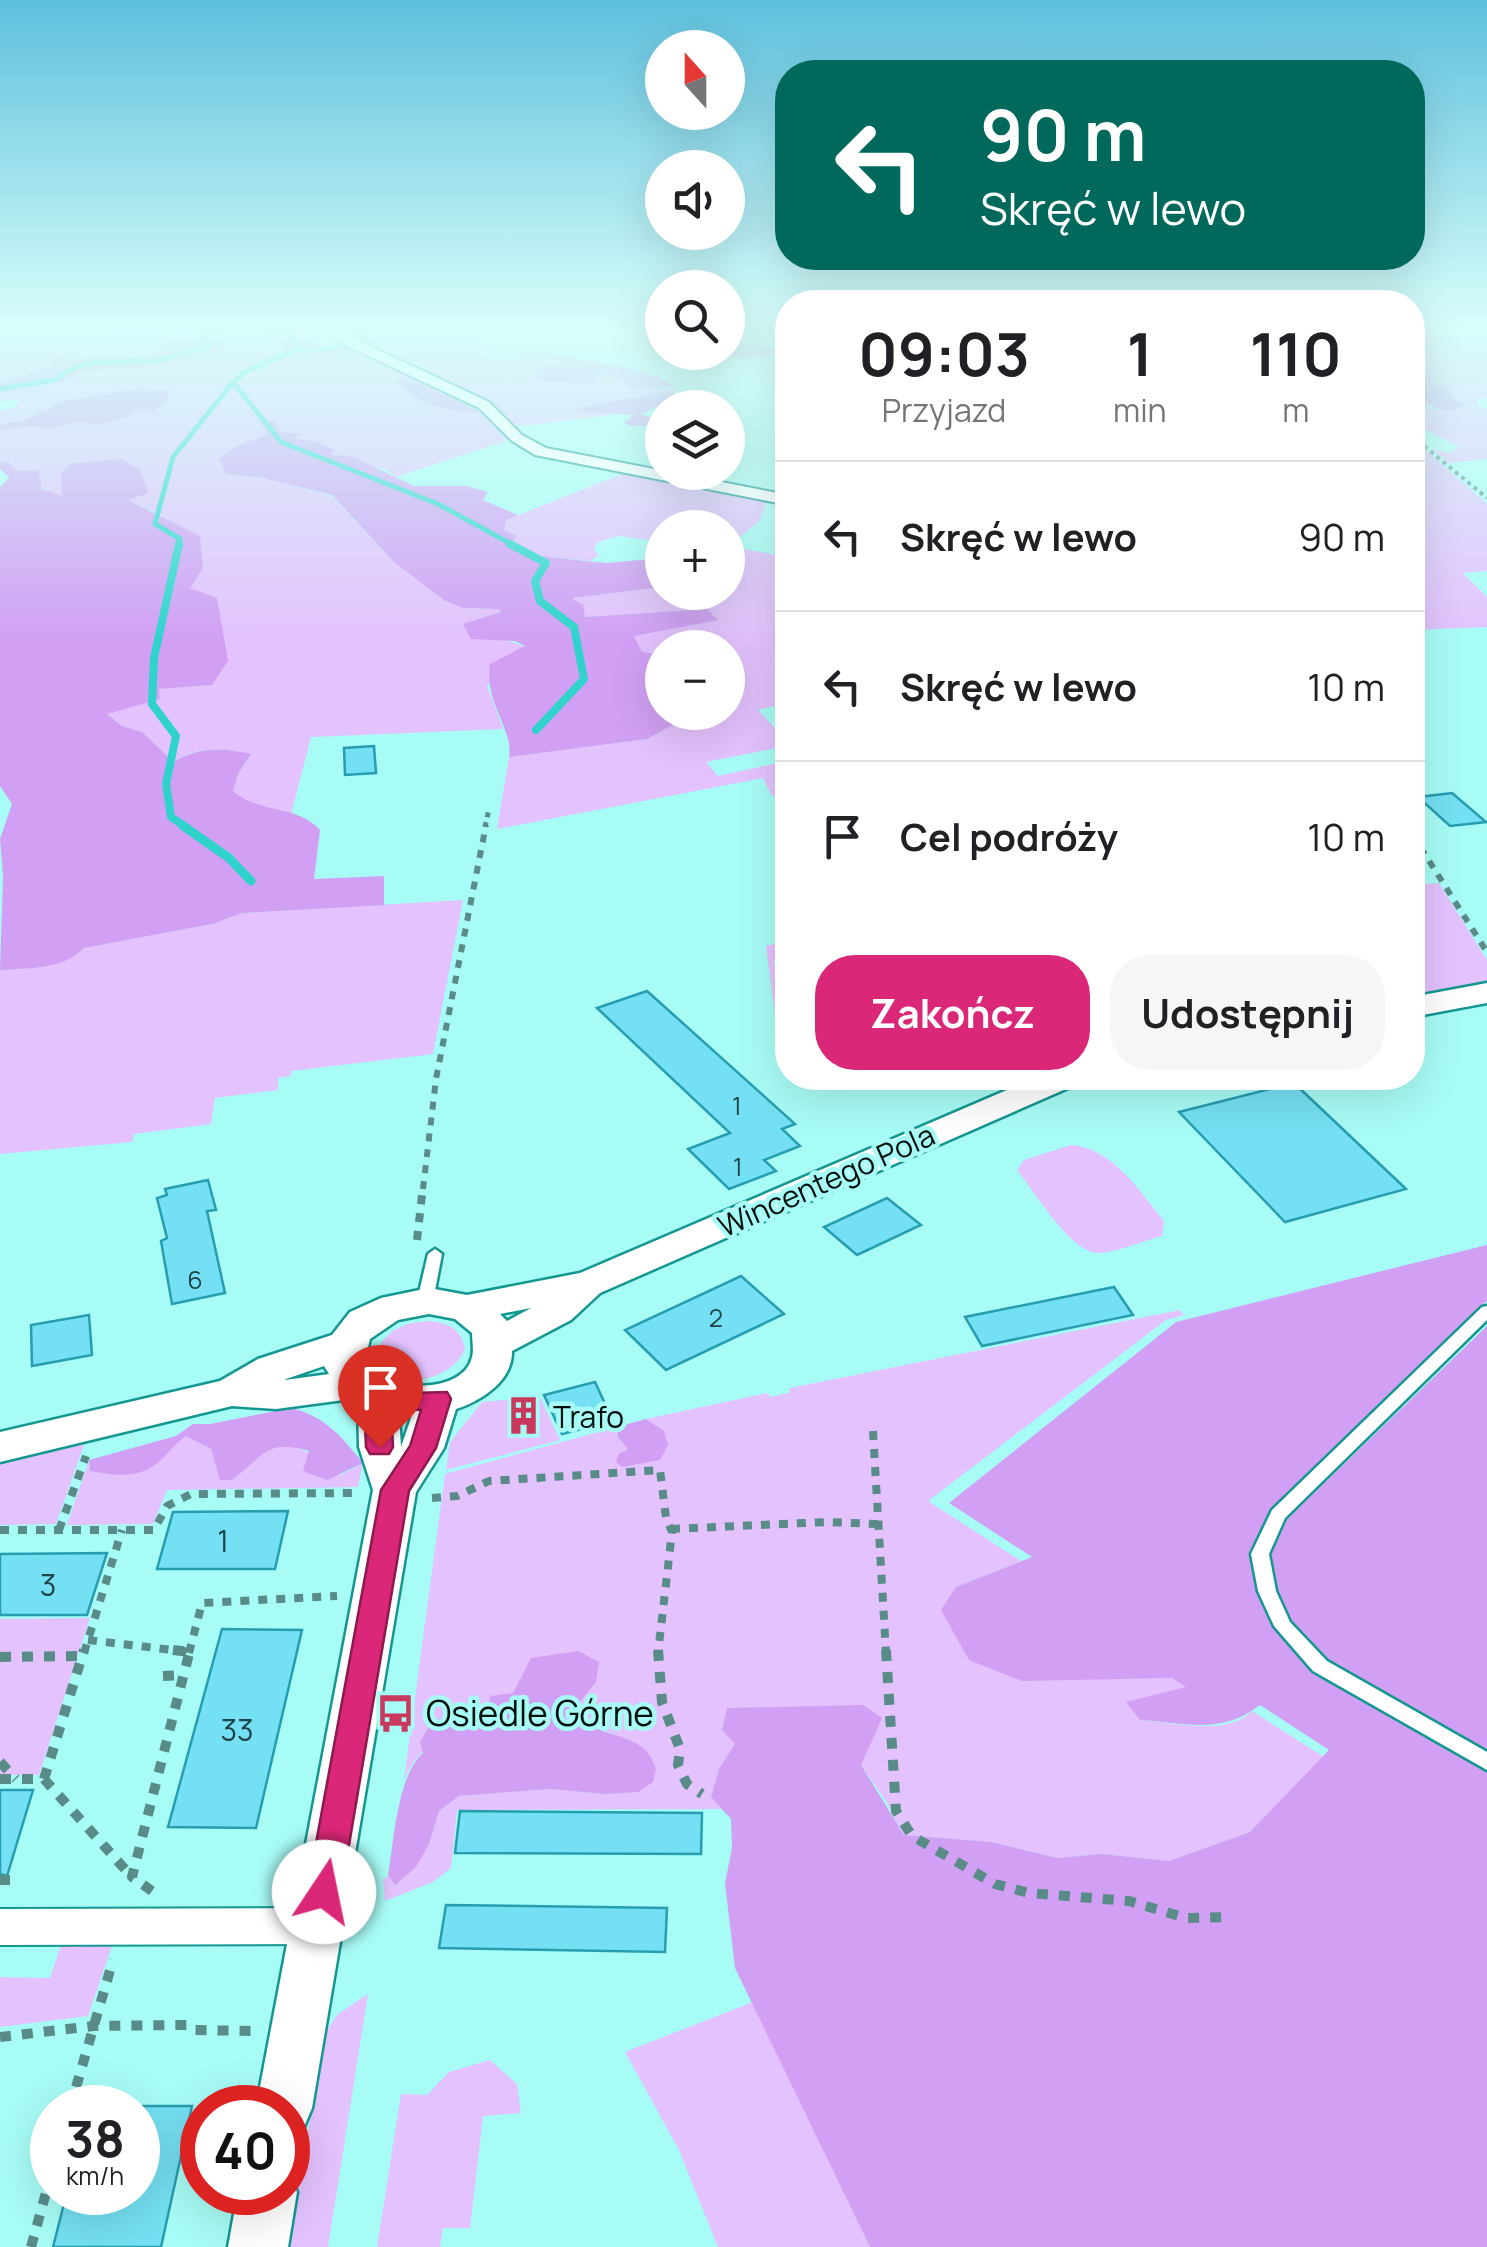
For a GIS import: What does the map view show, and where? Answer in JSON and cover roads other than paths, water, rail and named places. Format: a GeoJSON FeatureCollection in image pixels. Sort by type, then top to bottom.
{"type":"FeatureCollection","features":[{"type":"Feature","properties":{"kind":"street"},"geometry":{"type":"LineString","coordinates":[[510,431],[541,452],[775,497]]}},
{"type":"Feature","properties":{"kind":"street"},"geometry":{"type":"LineString","coordinates":[[1425,1004],[1487,993]]}},
{"type":"Feature","properties":{"kind":"street","name":"Wincentego Pola"},"geometry":{"type":"LineString","coordinates":[[467,1308],[590,1284],[1035,1090]]}},
{"type":"Feature","properties":{"kind":"street"},"geometry":{"type":"LineString","coordinates":[[0,1447],[232,1392],[272,1370],[346,1344],[370,1318],[397,1306],[431,1275],[492,1329],[496,1342],[486,1372],[472,1384],[438,1399],[411,1402],[367,1391],[276,1395],[232,1392]]}},
{"type":"Feature","properties":{"kind":"street","name":"Wincentego Pola"},"geometry":{"type":"LineString","coordinates":[[496,1342],[557,1310],[590,1284]]}},
{"type":"Feature","properties":{"kind":"street"},"geometry":{"type":"LineString","coordinates":[[346,1344],[346,1372],[367,1391],[395,1499]]}},
{"type":"Feature","properties":{"kind":"street"},"geometry":{"type":"LineString","coordinates":[[288,2085],[395,1499],[423,1448],[438,1399]]}},
{"type":"Feature","properties":{"kind":"street"},"geometry":{"type":"LineString","coordinates":[[0,1926],[318,1926]]}},
{"type":"Feature","properties":{"kind":"street"},"geometry":{"type":"LineString","coordinates":[[258,2247],[264,2215]]}},
{"type":"Feature","properties":{"kind":"lane"},"geometry":{"type":"LineString","coordinates":[[1487,1311],[1278,1514],[1260,1554],[1267,1591],[1283,1626],[1320,1666],[1487,1762]]}},
{"type":"Feature","properties":{"kind":"waterway"},"geometry":{"type":"LineString","coordinates":[[178,546],[180,539],[155,524],[173,457],[194,431]]}},
{"type":"Feature","properties":{"kind":"waterway"},"geometry":{"type":"LineString","coordinates":[[272,431],[281,442],[438,504],[515,546]]}},
{"type":"Feature","properties":{"kind":"waterway"},"geometry":{"type":"LineString","coordinates":[[179,544],[154,658],[152,704],[176,736],[166,784],[171,817],[186,827]]}},
{"type":"Feature","properties":{"kind":"waterway"},"geometry":{"type":"LineString","coordinates":[[510,544],[546,563],[535,581],[540,601],[574,627],[584,679],[536,730]]}},
{"type":"Feature","properties":{"kind":"waterway"},"geometry":{"type":"LineString","coordinates":[[182,825],[229,858],[251,881]]}},
{"type":"Feature","properties":{"kind":"place","name":"Trafo"},"geometry":{"type":"Point","coordinates":[523,1416]}},
{"type":"Feature","properties":{"kind":"place","name":"Osiedle Górne"},"geometry":{"type":"Point","coordinates":[396,1713]}}]}
